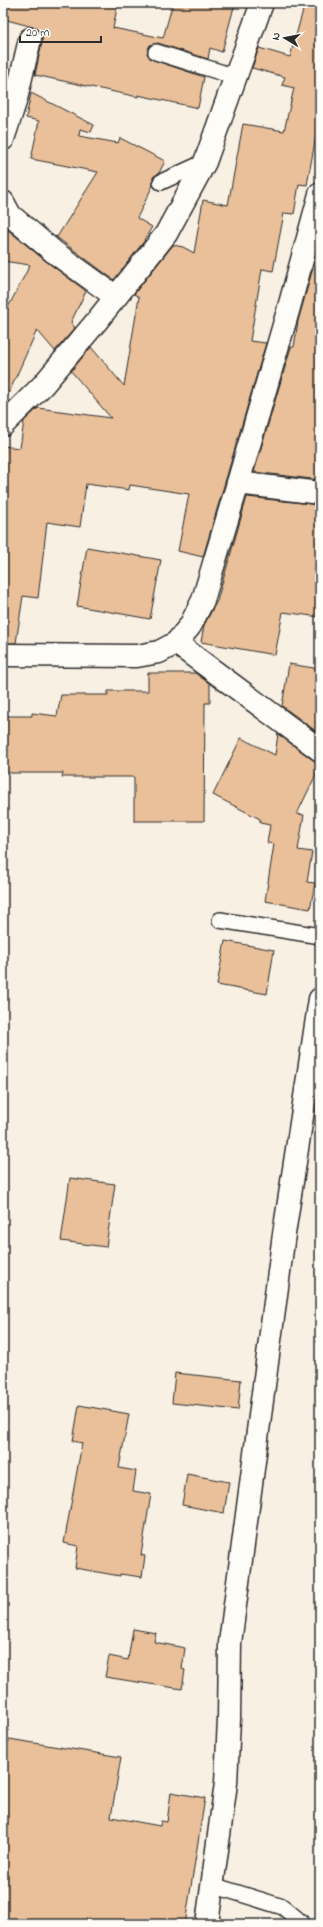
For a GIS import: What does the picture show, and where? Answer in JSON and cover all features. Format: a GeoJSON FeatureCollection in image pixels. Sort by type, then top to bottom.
{"type":"FeatureCollection","features":[{"type":"Feature","properties":{"kind":"street"},"geometry":{"type":"LineString","coordinates":[[3,425],[43,385],[166,234],[185,202],[205,162],[262,3]]}},
{"type":"Feature","properties":{"kind":"street"},"geometry":{"type":"LineString","coordinates":[[3,139],[16,99],[30,39]]}},
{"type":"Feature","properties":{"kind":"street"},"geometry":{"type":"LineString","coordinates":[[3,655],[137,656],[159,652],[176,643],[190,626],[203,600],[286,318],[320,194]]}},
{"type":"Feature","properties":{"kind":"street"},"geometry":{"type":"LineString","coordinates":[[3,202],[10,215],[54,252],[116,297]]}},
{"type":"Feature","properties":{"kind":"street"},"geometry":{"type":"LineString","coordinates":[[238,483],[320,493]]}},
{"type":"Feature","properties":{"kind":"street"},"geometry":{"type":"LineString","coordinates":[[176,643],[320,750]]}},
{"type":"Feature","properties":{"kind":"street"},"geometry":{"type":"LineString","coordinates":[[207,1924],[226,1783],[230,1643],[284,1234],[320,999]]}},
{"type":"Feature","properties":{"kind":"lane"},"geometry":{"type":"LineString","coordinates":[[156,52],[236,77]]}},
{"type":"Feature","properties":{"kind":"lane"},"geometry":{"type":"LineString","coordinates":[[161,182],[205,162]]}},
{"type":"Feature","properties":{"kind":"lane"},"geometry":{"type":"LineString","coordinates":[[220,920],[320,936]]}},
{"type":"Feature","properties":{"kind":"lane"},"geometry":{"type":"LineString","coordinates":[[212,1885],[284,1907],[303,1924]]}},
{"type":"Feature","properties":{"kind":"building"},"geometry":{"type":"Polygon","coordinates":[[[3,3],[118,3],[113,28],[163,38],[173,3],[235,3],[222,52],[210,48],[208,59],[158,43],[150,45],[148,49],[147,54],[153,60],[204,77],[198,108],[35,75],[42,42],[42,35],[37,28],[3,19],[3,3]]]}},
{"type":"Feature","properties":{"kind":"building"},"geometry":{"type":"Polygon","coordinates":[[[305,3],[320,3],[320,114],[307,185],[299,184],[294,214],[284,213],[273,271],[262,269],[250,341],[266,343],[203,557],[178,551],[189,494],[130,485],[129,490],[86,484],[80,527],[47,522],[38,598],[23,596],[16,643],[3,643],[3,446],[20,448],[24,421],[38,408],[111,418],[71,371],[91,347],[124,386],[139,297],[134,294],[173,245],[183,247],[194,253],[203,200],[228,205],[243,124],[284,131],[294,88],[282,85],[285,77],[252,68],[259,48],[290,57],[305,3]]]}},
{"type":"Feature","properties":{"kind":"building"},"geometry":{"type":"Polygon","coordinates":[[[31,93],[94,125],[91,132],[80,129],[79,136],[118,143],[120,138],[165,161],[159,173],[153,177],[153,185],[137,218],[152,227],[145,240],[114,280],[55,236],[57,237],[98,172],[31,159],[39,121],[26,118],[31,93]]]}},
{"type":"Feature","properties":{"kind":"building"},"geometry":{"type":"Polygon","coordinates":[[[3,229],[8,230],[86,291],[71,322],[75,328],[55,351],[37,330],[3,406],[3,317],[30,265],[3,261],[3,229]]]}},
{"type":"Feature","properties":{"kind":"building"},"geometry":{"type":"Polygon","coordinates":[[[315,261],[320,262],[320,480],[254,472],[291,347],[294,347],[298,321],[315,261]]]}},
{"type":"Feature","properties":{"kind":"building"},"geometry":{"type":"Polygon","coordinates":[[[247,497],[320,505],[320,617],[283,612],[275,655],[201,642],[204,625],[217,601],[247,497]]]}},
{"type":"Feature","properties":{"kind":"building"},"geometry":{"type":"Polygon","coordinates":[[[87,547],[161,560],[150,619],[77,606],[87,547]]]}},
{"type":"Feature","properties":{"kind":"building"},"geometry":{"type":"Polygon","coordinates":[[[289,664],[320,669],[320,734],[282,706],[289,664]]]}},
{"type":"Feature","properties":{"kind":"building"},"geometry":{"type":"Polygon","coordinates":[[[148,673],[195,673],[210,684],[210,703],[205,703],[204,821],[134,821],[134,777],[62,777],[63,773],[3,773],[3,716],[32,716],[32,713],[57,716],[61,695],[108,695],[108,691],[148,691],[148,673]]]}},
{"type":"Feature","properties":{"kind":"building"},"geometry":{"type":"Polygon","coordinates":[[[278,734],[313,760],[320,762],[320,766],[297,814],[304,815],[298,850],[312,852],[307,882],[315,883],[310,909],[265,901],[274,844],[267,843],[270,825],[260,823],[260,819],[213,795],[241,738],[275,755],[278,734]]]}},
{"type":"Feature","properties":{"kind":"building"},"geometry":{"type":"Polygon","coordinates":[[[225,941],[274,950],[267,994],[217,985],[225,941]]]}},
{"type":"Feature","properties":{"kind":"building"},"geometry":{"type":"Polygon","coordinates":[[[70,1178],[115,1184],[106,1247],[61,1241],[70,1178]]]}},
{"type":"Feature","properties":{"kind":"building"},"geometry":{"type":"Polygon","coordinates":[[[175,1373],[241,1380],[238,1410],[172,1403],[175,1373]]]}},
{"type":"Feature","properties":{"kind":"building"},"geometry":{"type":"Polygon","coordinates":[[[79,1405],[129,1414],[119,1468],[136,1471],[133,1491],[151,1494],[141,1555],[145,1556],[142,1577],[120,1574],[120,1576],[75,1568],[78,1546],[64,1543],[82,1443],[73,1441],[79,1405]]]}},
{"type":"Feature","properties":{"kind":"building"},"geometry":{"type":"Polygon","coordinates":[[[187,1474],[229,1482],[224,1513],[182,1505],[187,1474]]]}},
{"type":"Feature","properties":{"kind":"building"},"geometry":{"type":"Polygon","coordinates":[[[133,1629],[156,1633],[154,1642],[185,1648],[182,1669],[185,1670],[182,1689],[105,1677],[109,1656],[128,1660],[133,1629]]]}},
{"type":"Feature","properties":{"kind":"building"},"geometry":{"type":"Polygon","coordinates":[[[3,1738],[121,1757],[111,1817],[160,1826],[161,1821],[167,1822],[171,1792],[205,1798],[185,1924],[3,1924],[3,1738]]]}}]}
